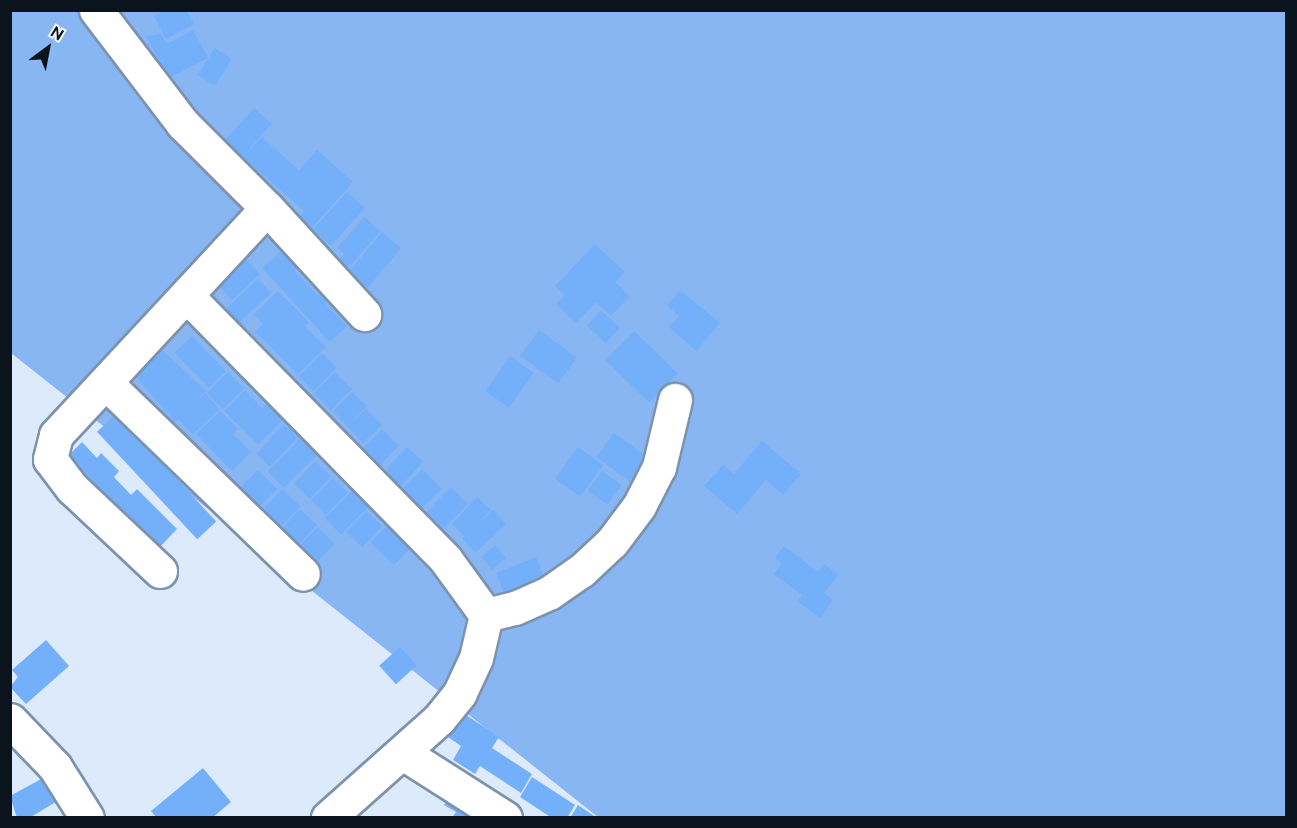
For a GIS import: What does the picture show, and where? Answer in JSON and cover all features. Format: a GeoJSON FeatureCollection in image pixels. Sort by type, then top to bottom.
{"type":"FeatureCollection","features":[{"type":"Feature","properties":{"kind":"street"},"geometry":{"type":"LineString","coordinates":[[96,10],[182,123],[267,208],[364,314]]}},
{"type":"Feature","properties":{"kind":"street"},"geometry":{"type":"LineString","coordinates":[[160,571],[72,488],[50,459],[56,435],[188,297],[267,208]]}},
{"type":"Feature","properties":{"kind":"street"},"geometry":{"type":"LineString","coordinates":[[188,297],[446,560],[486,615],[476,658],[460,693],[403,753],[328,818]]}},
{"type":"Feature","properties":{"kind":"street"},"geometry":{"type":"LineString","coordinates":[[106,383],[303,574]]}},
{"type":"Feature","properties":{"kind":"street"},"geometry":{"type":"LineString","coordinates":[[486,615],[515,608],[549,593],[581,571],[612,543],[639,507],[659,467],[675,400]]}},
{"type":"Feature","properties":{"kind":"street"},"geometry":{"type":"LineString","coordinates":[[10,720],[55,767],[87,818]]}},
{"type":"Feature","properties":{"kind":"street"},"geometry":{"type":"LineString","coordinates":[[403,753],[505,818]]}},
{"type":"Feature","properties":{"kind":"shaded area"},"geometry":{"type":"Polygon","coordinates":[[[10,11],[1286,11],[1286,817],[598,817],[11,353],[10,11]]]}},
{"type":"Feature","properties":{"kind":"building"},"geometry":{"type":"Polygon","coordinates":[[[165,10],[186,10],[194,24],[166,39],[154,16],[165,10]]]}},
{"type":"Feature","properties":{"kind":"building"},"geometry":{"type":"Polygon","coordinates":[[[193,30],[208,58],[169,78],[146,36],[161,34],[167,44],[193,30]]]}},
{"type":"Feature","properties":{"kind":"building"},"geometry":{"type":"Polygon","coordinates":[[[215,48],[232,59],[214,86],[198,75],[215,48]]]}},
{"type":"Feature","properties":{"kind":"building"},"geometry":{"type":"Polygon","coordinates":[[[254,108],[272,124],[240,160],[222,144],[254,108]]]}},
{"type":"Feature","properties":{"kind":"building"},"geometry":{"type":"Polygon","coordinates":[[[262,137],[299,170],[317,150],[353,182],[307,233],[294,222],[304,211],[243,157],[262,137]]]}},
{"type":"Feature","properties":{"kind":"building"},"geometry":{"type":"Polygon","coordinates":[[[347,192],[365,208],[331,246],[313,230],[347,192]]]}},
{"type":"Feature","properties":{"kind":"building"},"geometry":{"type":"Polygon","coordinates":[[[364,217],[381,231],[346,270],[337,262],[344,254],[337,248],[364,217]]]}},
{"type":"Feature","properties":{"kind":"building"},"geometry":{"type":"Polygon","coordinates":[[[382,232],[401,248],[368,288],[349,272],[382,232]]]}},
{"type":"Feature","properties":{"kind":"building"},"geometry":{"type":"Polygon","coordinates":[[[595,244],[625,272],[615,282],[630,296],[611,316],[596,302],[576,323],[556,304],[565,295],[555,286],[595,244]]]}},
{"type":"Feature","properties":{"kind":"building"},"geometry":{"type":"Polygon","coordinates":[[[284,248],[300,265],[294,271],[318,295],[322,291],[329,299],[325,303],[347,326],[330,342],[262,268],[284,248]]]}},
{"type":"Feature","properties":{"kind":"building"},"geometry":{"type":"Polygon","coordinates":[[[245,258],[260,274],[232,300],[217,284],[245,258]]]}},
{"type":"Feature","properties":{"kind":"building"},"geometry":{"type":"Polygon","coordinates":[[[258,279],[271,293],[237,324],[224,310],[258,279]]]}},
{"type":"Feature","properties":{"kind":"building"},"geometry":{"type":"Polygon","coordinates":[[[680,290],[720,323],[696,351],[669,327],[679,316],[667,306],[680,290]]]}},
{"type":"Feature","properties":{"kind":"building"},"geometry":{"type":"Polygon","coordinates":[[[278,291],[309,322],[305,326],[326,347],[298,374],[255,332],[263,324],[254,314],[278,291]]]}},
{"type":"Feature","properties":{"kind":"building"},"geometry":{"type":"Polygon","coordinates":[[[601,310],[620,328],[606,343],[587,325],[601,310]]]}},
{"type":"Feature","properties":{"kind":"building"},"geometry":{"type":"Polygon","coordinates":[[[539,330],[577,358],[558,384],[520,356],[539,330]]]}},
{"type":"Feature","properties":{"kind":"building"},"geometry":{"type":"Polygon","coordinates":[[[634,331],[678,373],[649,403],[606,360],[634,331]]]}},
{"type":"Feature","properties":{"kind":"building"},"geometry":{"type":"Polygon","coordinates":[[[192,336],[226,371],[209,388],[175,353],[192,336]]]}},
{"type":"Feature","properties":{"kind":"building"},"geometry":{"type":"Polygon","coordinates":[[[159,347],[206,391],[175,422],[133,373],[159,347]]]}},
{"type":"Feature","properties":{"kind":"building"},"geometry":{"type":"Polygon","coordinates":[[[322,353],[337,368],[314,391],[299,376],[322,353]]]}},
{"type":"Feature","properties":{"kind":"building"},"geometry":{"type":"Polygon","coordinates":[[[510,356],[534,373],[509,408],[485,391],[510,356]]]}},
{"type":"Feature","properties":{"kind":"building"},"geometry":{"type":"Polygon","coordinates":[[[228,372],[244,388],[223,409],[207,393],[228,372]]]}},
{"type":"Feature","properties":{"kind":"building"},"geometry":{"type":"Polygon","coordinates":[[[335,372],[352,389],[331,410],[314,393],[335,372]]]}},
{"type":"Feature","properties":{"kind":"building"},"geometry":{"type":"Polygon","coordinates":[[[245,390],[262,408],[270,400],[286,417],[258,445],[224,411],[245,390]]]}},
{"type":"Feature","properties":{"kind":"building"},"geometry":{"type":"Polygon","coordinates":[[[352,392],[367,406],[351,423],[366,409],[382,425],[363,443],[333,411],[352,392]]]}},
{"type":"Feature","properties":{"kind":"building"},"geometry":{"type":"Polygon","coordinates":[[[205,393],[220,409],[193,434],[178,418],[205,393]]]}},
{"type":"Feature","properties":{"kind":"building"},"geometry":{"type":"Polygon","coordinates":[[[220,411],[238,429],[233,434],[251,452],[232,471],[196,434],[220,411]]]}},
{"type":"Feature","properties":{"kind":"building"},"geometry":{"type":"Polygon","coordinates":[[[116,414],[216,522],[197,539],[97,432],[116,414]]]}},
{"type":"Feature","properties":{"kind":"building"},"geometry":{"type":"Polygon","coordinates":[[[284,424],[298,437],[270,467],[256,454],[284,424]]]}},
{"type":"Feature","properties":{"kind":"building"},"geometry":{"type":"Polygon","coordinates":[[[382,429],[399,446],[380,465],[363,448],[382,429]]]}},
{"type":"Feature","properties":{"kind":"building"},"geometry":{"type":"Polygon","coordinates":[[[614,433],[647,457],[630,481],[596,457],[614,433]]]}},
{"type":"Feature","properties":{"kind":"building"},"geometry":{"type":"Polygon","coordinates":[[[300,439],[316,455],[284,488],[267,472],[300,439]]]}},
{"type":"Feature","properties":{"kind":"building"},"geometry":{"type":"Polygon","coordinates":[[[762,441],[801,474],[783,495],[766,480],[737,514],[704,486],[723,465],[734,474],[762,441]]]}},
{"type":"Feature","properties":{"kind":"building"},"geometry":{"type":"Polygon","coordinates":[[[82,442],[97,458],[101,453],[119,471],[114,477],[131,495],[137,489],[177,529],[158,549],[82,473],[75,479],[60,464],[82,442]]]}},
{"type":"Feature","properties":{"kind":"building"},"geometry":{"type":"Polygon","coordinates":[[[407,447],[423,462],[401,486],[384,471],[407,447]]]}},
{"type":"Feature","properties":{"kind":"building"},"geometry":{"type":"Polygon","coordinates":[[[578,447],[603,465],[580,497],[555,479],[578,447]]]}},
{"type":"Feature","properties":{"kind":"building"},"geometry":{"type":"Polygon","coordinates":[[[315,461],[331,476],[310,499],[294,484],[315,461]]]}},
{"type":"Feature","properties":{"kind":"building"},"geometry":{"type":"Polygon","coordinates":[[[422,469],[442,489],[422,509],[402,489],[422,469]]]}},
{"type":"Feature","properties":{"kind":"building"},"geometry":{"type":"Polygon","coordinates":[[[258,470],[277,489],[257,510],[237,491],[258,470]]]}},
{"type":"Feature","properties":{"kind":"building"},"geometry":{"type":"Polygon","coordinates":[[[602,471],[621,485],[607,505],[588,490],[602,471]]]}},
{"type":"Feature","properties":{"kind":"building"},"geometry":{"type":"Polygon","coordinates":[[[333,478],[348,493],[326,515],[311,500],[333,478]]]}},
{"type":"Feature","properties":{"kind":"building"},"geometry":{"type":"Polygon","coordinates":[[[358,485],[374,501],[341,534],[325,518],[358,485]]]}},
{"type":"Feature","properties":{"kind":"building"},"geometry":{"type":"Polygon","coordinates":[[[451,487],[468,504],[443,529],[426,512],[451,487]]]}},
{"type":"Feature","properties":{"kind":"building"},"geometry":{"type":"Polygon","coordinates":[[[282,489],[300,506],[281,527],[263,509],[282,489]]]}},
{"type":"Feature","properties":{"kind":"building"},"geometry":{"type":"Polygon","coordinates":[[[477,497],[491,510],[466,537],[452,524],[477,497]]]}},
{"type":"Feature","properties":{"kind":"building"},"geometry":{"type":"Polygon","coordinates":[[[300,509],[317,525],[299,544],[282,528],[300,509]]]}},
{"type":"Feature","properties":{"kind":"building"},"geometry":{"type":"Polygon","coordinates":[[[493,510],[506,524],[475,553],[462,539],[493,510]]]}},
{"type":"Feature","properties":{"kind":"building"},"geometry":{"type":"Polygon","coordinates":[[[366,511],[382,526],[362,547],[346,532],[366,511]]]}},
{"type":"Feature","properties":{"kind":"building"},"geometry":{"type":"Polygon","coordinates":[[[389,524],[412,546],[394,565],[371,543],[389,524]]]}},
{"type":"Feature","properties":{"kind":"building"},"geometry":{"type":"Polygon","coordinates":[[[318,527],[335,544],[318,561],[301,544],[318,527]]]}},
{"type":"Feature","properties":{"kind":"building"},"geometry":{"type":"Polygon","coordinates":[[[495,545],[506,558],[492,570],[481,557],[495,545]]]}},
{"type":"Feature","properties":{"kind":"building"},"geometry":{"type":"Polygon","coordinates":[[[784,546],[818,572],[824,564],[838,575],[824,593],[833,600],[820,618],[797,601],[802,595],[774,574],[782,563],[775,558],[784,546]]]}},
{"type":"Feature","properties":{"kind":"building"},"geometry":{"type":"Polygon","coordinates":[[[536,557],[547,584],[507,600],[496,573],[536,557]]]}},
{"type":"Feature","properties":{"kind":"building"},"geometry":{"type":"Polygon","coordinates":[[[46,640],[69,666],[26,704],[10,687],[18,677],[12,670],[46,640]]]}},
{"type":"Feature","properties":{"kind":"building"},"geometry":{"type":"Polygon","coordinates":[[[400,647],[417,666],[396,684],[379,666],[400,647]]]}},
{"type":"Feature","properties":{"kind":"building"},"geometry":{"type":"Polygon","coordinates":[[[463,713],[499,737],[492,748],[532,774],[521,793],[480,766],[475,774],[453,760],[461,746],[448,737],[463,713]]]}},
{"type":"Feature","properties":{"kind":"building"},"geometry":{"type":"Polygon","coordinates":[[[203,768],[231,802],[212,818],[157,818],[151,811],[203,768]]]}},
{"type":"Feature","properties":{"kind":"building"},"geometry":{"type":"Polygon","coordinates":[[[532,777],[575,805],[567,818],[552,818],[520,797],[532,777]]]}},
{"type":"Feature","properties":{"kind":"building"},"geometry":{"type":"Polygon","coordinates":[[[43,778],[56,802],[29,818],[17,818],[10,796],[43,778]]]}},
{"type":"Feature","properties":{"kind":"building"},"geometry":{"type":"Polygon","coordinates":[[[452,793],[480,818],[452,818],[456,812],[444,805],[452,793]]]}},
{"type":"Feature","properties":{"kind":"building"},"geometry":{"type":"Polygon","coordinates":[[[578,805],[597,818],[570,818],[578,805]]]}}]}
